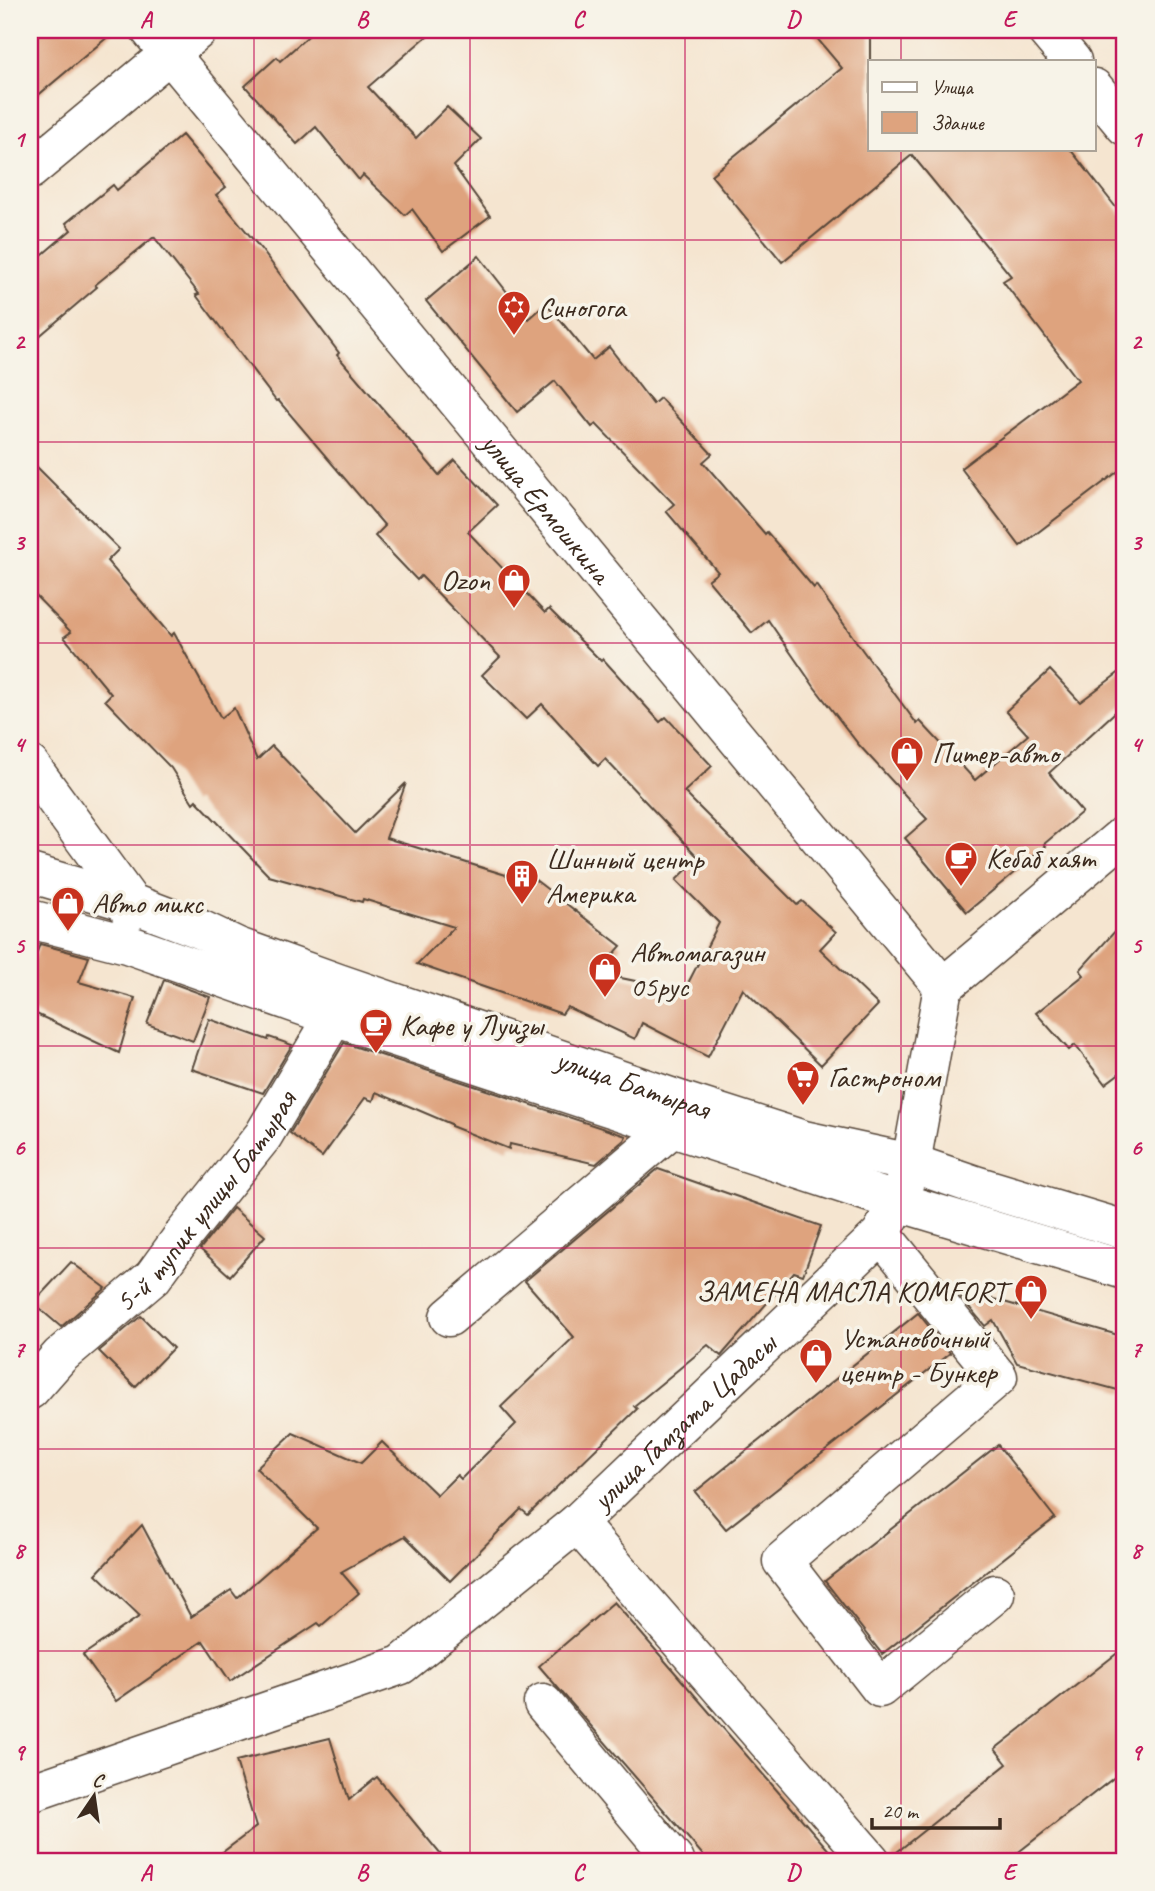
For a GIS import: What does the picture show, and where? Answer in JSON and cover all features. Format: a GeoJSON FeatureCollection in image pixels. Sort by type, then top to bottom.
{"type":"FeatureCollection","features":[{"type":"Feature","properties":{"kind":"street"},"geometry":{"type":"LineString","coordinates":[[1046,30],[1071,60]]}},
{"type":"Feature","properties":{"kind":"street"},"geometry":{"type":"LineString","coordinates":[[30,170],[173,38]]}},
{"type":"Feature","properties":{"kind":"street","name":"улица Ермошкина"},"geometry":{"type":"LineString","coordinates":[[173,38],[943,987]]}},
{"type":"Feature","properties":{"kind":"street"},"geometry":{"type":"LineString","coordinates":[[1096,90],[1125,126]]}},
{"type":"Feature","properties":{"kind":"street"},"geometry":{"type":"LineString","coordinates":[[30,765],[131,902],[127,944]]}},
{"type":"Feature","properties":{"kind":"street"},"geometry":{"type":"LineString","coordinates":[[943,987],[1125,834]]}},
{"type":"Feature","properties":{"kind":"street","name":"улица Батырая"},"geometry":{"type":"LineString","coordinates":[[31,878],[131,902],[202,930],[336,1000]]}},
{"type":"Feature","properties":{"kind":"street","name":"улица Батырая"},"geometry":{"type":"LineString","coordinates":[[30,919],[336,1000],[677,1114],[911,1163],[1125,1230]]}},
{"type":"Feature","properties":{"kind":"street","name":"улица Гамзата Цадасы"},"geometry":{"type":"LineString","coordinates":[[30,1793],[401,1665],[577,1523],[889,1218],[911,1163],[943,987]]}},
{"type":"Feature","properties":{"kind":"street","name":"5-й тупик улицы Батырая"},"geometry":{"type":"LineString","coordinates":[[30,1390],[60,1356],[153,1277],[263,1136],[336,1000]]}},
{"type":"Feature","properties":{"kind":"street"},"geometry":{"type":"LineString","coordinates":[[449,1317],[677,1114]]}},
{"type":"Feature","properties":{"kind":"street","name":"улица Батырая"},"geometry":{"type":"LineString","coordinates":[[677,1114],[889,1218],[1125,1270]]}},
{"type":"Feature","properties":{"kind":"street"},"geometry":{"type":"LineString","coordinates":[[889,1218],[998,1377],[782,1561],[880,1688],[995,1594]]}},
{"type":"Feature","properties":{"kind":"street"},"geometry":{"type":"LineString","coordinates":[[577,1523],[871,1861]]}},
{"type":"Feature","properties":{"kind":"street"},"geometry":{"type":"LineString","coordinates":[[543,1703],[675,1861]]}},
{"type":"Feature","properties":{"kind":"building"},"geometry":{"type":"Polygon","coordinates":[[[30,30],[116,30],[30,102],[30,30]]]}},
{"type":"Feature","properties":{"kind":"building"},"geometry":{"type":"Polygon","coordinates":[[[315,30],[434,30],[368,87],[416,138],[447,107],[481,139],[454,166],[490,216],[443,251],[412,209],[405,215],[363,175],[359,180],[316,127],[297,144],[245,86],[277,57],[280,61],[315,30]]]}},
{"type":"Feature","properties":{"kind":"building"},"geometry":{"type":"Polygon","coordinates":[[[810,30],[870,30],[868,150],[1071,150],[1125,219],[1125,466],[1020,546],[961,468],[1078,380],[1003,281],[1011,276],[912,155],[782,262],[711,175],[842,68],[810,30]]]}},
{"type":"Feature","properties":{"kind":"building"},"geometry":{"type":"Polygon","coordinates":[[[182,135],[226,187],[216,195],[261,249],[339,353],[337,355],[439,475],[455,460],[497,505],[468,532],[545,613],[549,609],[601,661],[603,659],[660,722],[666,717],[712,766],[684,792],[797,905],[802,901],[836,932],[820,949],[878,1005],[821,1065],[743,989],[708,1057],[642,1023],[635,1039],[567,1007],[562,1014],[417,964],[454,927],[363,899],[362,902],[269,876],[196,800],[193,803],[171,768],[105,700],[111,694],[64,637],[71,632],[30,590],[30,460],[119,549],[107,561],[171,636],[174,633],[221,718],[234,708],[257,760],[272,746],[355,833],[406,783],[386,838],[506,875],[516,865],[621,946],[597,973],[684,991],[719,923],[676,880],[699,858],[605,759],[598,766],[542,704],[526,719],[482,675],[500,657],[421,576],[417,580],[375,536],[385,526],[278,400],[276,401],[154,237],[95,285],[97,287],[30,344],[30,265],[71,230],[66,223],[113,185],[117,190],[182,135]]]}},
{"type":"Feature","properties":{"kind":"building"},"geometry":{"type":"Polygon","coordinates":[[[479,256],[528,319],[546,303],[593,360],[609,347],[653,404],[660,398],[712,454],[703,462],[814,588],[816,585],[917,724],[920,721],[975,780],[1028,735],[1006,711],[1050,670],[1080,702],[1125,668],[1125,703],[1049,773],[1082,812],[967,912],[905,838],[927,819],[859,745],[768,620],[752,633],[708,580],[718,572],[666,511],[674,504],[596,424],[592,427],[555,381],[517,412],[426,301],[479,256]]]}},
{"type":"Feature","properties":{"kind":"building"},"geometry":{"type":"Polygon","coordinates":[[[1125,920],[1125,1069],[1105,1084],[1075,1045],[1069,1050],[1036,1013],[1084,975],[1080,970],[1125,920]]]}},
{"type":"Feature","properties":{"kind":"building"},"geometry":{"type":"Polygon","coordinates":[[[40,944],[89,957],[79,982],[135,998],[119,1053],[30,1011],[30,970],[40,944]]]}},
{"type":"Feature","properties":{"kind":"building"},"geometry":{"type":"Polygon","coordinates":[[[164,980],[210,997],[193,1041],[147,1024],[164,980]]]}},
{"type":"Feature","properties":{"kind":"building"},"geometry":{"type":"Polygon","coordinates":[[[209,1019],[268,1040],[269,1037],[292,1045],[263,1093],[192,1069],[209,1019]]]}},
{"type":"Feature","properties":{"kind":"building"},"geometry":{"type":"Polygon","coordinates":[[[344,1043],[626,1136],[596,1164],[510,1144],[509,1149],[376,1092],[373,1101],[365,1098],[322,1157],[290,1133],[344,1043]]]}},
{"type":"Feature","properties":{"kind":"building"},"geometry":{"type":"Polygon","coordinates":[[[658,1169],[821,1226],[803,1275],[794,1272],[721,1356],[708,1345],[634,1406],[637,1409],[528,1515],[521,1509],[450,1581],[405,1536],[341,1572],[359,1593],[321,1626],[318,1623],[230,1681],[203,1641],[116,1701],[83,1655],[140,1616],[96,1574],[142,1525],[191,1617],[231,1590],[237,1598],[317,1528],[256,1468],[293,1433],[361,1463],[382,1442],[437,1495],[457,1475],[461,1479],[516,1424],[501,1407],[574,1337],[525,1281],[658,1169]]]}},
{"type":"Feature","properties":{"kind":"building"},"geometry":{"type":"Polygon","coordinates":[[[233,1208],[265,1236],[230,1276],[200,1249],[233,1208]]]}},
{"type":"Feature","properties":{"kind":"building"},"geometry":{"type":"Polygon","coordinates":[[[71,1262],[106,1288],[61,1327],[33,1303],[71,1262]]]}},
{"type":"Feature","properties":{"kind":"building"},"geometry":{"type":"Polygon","coordinates":[[[952,1287],[1125,1337],[1125,1392],[1017,1363],[993,1320],[985,1326],[952,1287]]]}},
{"type":"Feature","properties":{"kind":"building"},"geometry":{"type":"Polygon","coordinates":[[[918,1313],[950,1353],[726,1529],[695,1492],[918,1313]]]}},
{"type":"Feature","properties":{"kind":"building"},"geometry":{"type":"Polygon","coordinates":[[[141,1316],[173,1348],[135,1387],[99,1351],[141,1316]]]}},
{"type":"Feature","properties":{"kind":"building"},"geometry":{"type":"Polygon","coordinates":[[[998,1445],[1055,1518],[882,1654],[825,1581],[998,1445]]]}},
{"type":"Feature","properties":{"kind":"building"},"geometry":{"type":"Polygon","coordinates":[[[614,1602],[838,1861],[708,1861],[539,1666],[614,1602]]]}},
{"type":"Feature","properties":{"kind":"building"},"geometry":{"type":"Polygon","coordinates":[[[1125,1647],[1125,1769],[1007,1861],[892,1861],[892,1856],[1007,1764],[995,1749],[1125,1647]]]}},
{"type":"Feature","properties":{"kind":"building"},"geometry":{"type":"Polygon","coordinates":[[[330,1738],[349,1800],[377,1777],[446,1861],[211,1861],[256,1827],[236,1761],[330,1738]]]}},
{"type":"Feature","properties":{"kind":"place","name":"Синогога"},"geometry":{"type":"Point","coordinates":[514,337]}},
{"type":"Feature","properties":{"kind":"place","name":"Ozon"},"geometry":{"type":"Point","coordinates":[514,610]}},
{"type":"Feature","properties":{"kind":"place","name":"Питер-авто"},"geometry":{"type":"Point","coordinates":[907,783]}},
{"type":"Feature","properties":{"kind":"place","name":"Кебаб хаят"},"geometry":{"type":"Point","coordinates":[961,888]}},
{"type":"Feature","properties":{"kind":"place","name":"Шинный центр Америка"},"geometry":{"type":"Point","coordinates":[522,906]}},
{"type":"Feature","properties":{"kind":"place","name":"Авто микс"},"geometry":{"type":"Point","coordinates":[68,933]}},
{"type":"Feature","properties":{"kind":"place","name":"Автомагазин 05рус"},"geometry":{"type":"Point","coordinates":[605,999]}},
{"type":"Feature","properties":{"kind":"place","name":"Кафе у Луизы"},"geometry":{"type":"Point","coordinates":[376,1055]}},
{"type":"Feature","properties":{"kind":"place","name":"Гастроном"},"geometry":{"type":"Point","coordinates":[803,1107]}},
{"type":"Feature","properties":{"kind":"place","name":"ЗАМЕНА МАСЛА KOMFORT"},"geometry":{"type":"Point","coordinates":[1031,1321]}},
{"type":"Feature","properties":{"kind":"place","name":"Установочный центр - Бункер"},"geometry":{"type":"Point","coordinates":[816,1385]}}]}
